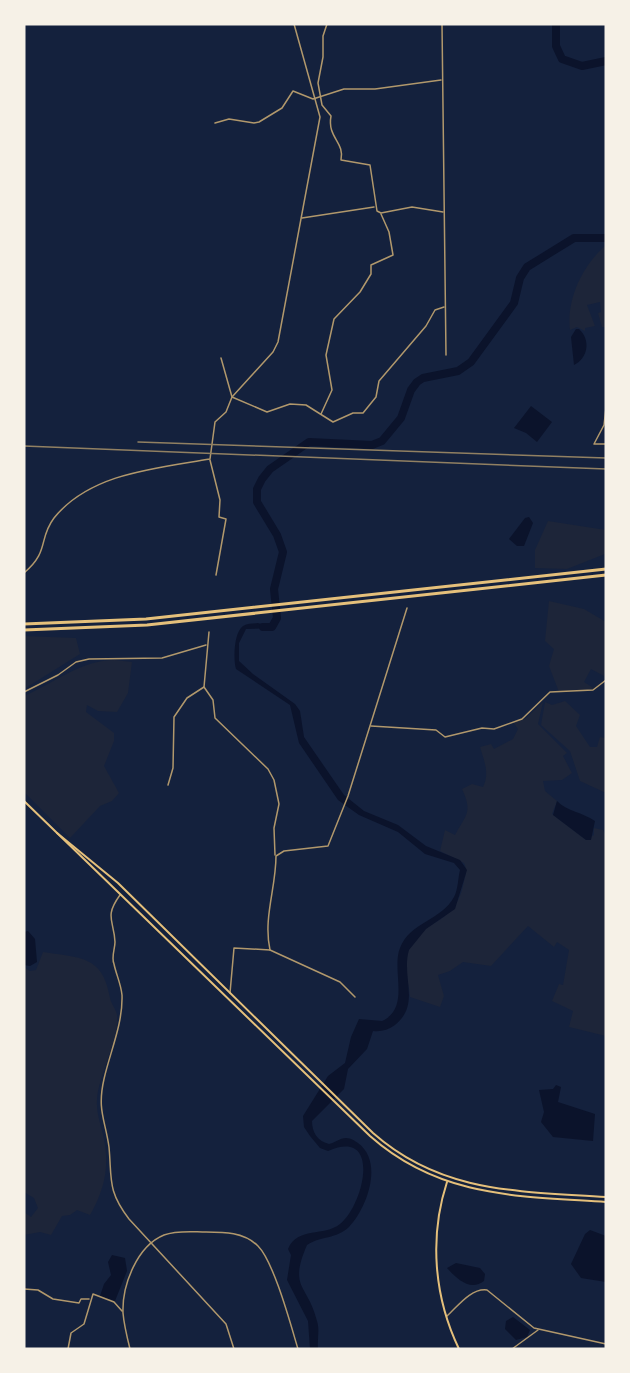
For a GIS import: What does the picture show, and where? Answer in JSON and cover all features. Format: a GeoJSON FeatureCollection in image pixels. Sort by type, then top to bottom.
{"type":"FeatureCollection","features":[{"type":"Feature","properties":{"kind":"main road"},"geometry":{"type":"LineString","coordinates":[[24,624],[124,620],[606,569]]}},
{"type":"Feature","properties":{"kind":"main road"},"geometry":{"type":"LineString","coordinates":[[24,630],[124,626],[606,575]]}},
{"type":"Feature","properties":{"kind":"main road"},"geometry":{"type":"LineString","coordinates":[[24,801],[339,1106],[392,1154],[447,1182],[495,1194],[606,1202]]}},
{"type":"Feature","properties":{"kind":"main road"},"geometry":{"type":"LineString","coordinates":[[51,827],[118,883],[319,1080],[395,1150],[453,1179],[496,1189],[606,1197]]}},
{"type":"Feature","properties":{"kind":"main road"},"geometry":{"type":"LineString","coordinates":[[447,1182],[440,1208],[436,1244],[438,1276],[446,1316],[459,1349]]}},
{"type":"Feature","properties":{"kind":"street"},"geometry":{"type":"LineString","coordinates":[[216,575],[226,519],[219,517],[220,500],[210,459],[214,424],[226,412],[232,397],[277,346],[320,117],[294,24]]}},
{"type":"Feature","properties":{"kind":"street"},"geometry":{"type":"LineString","coordinates":[[320,414],[332,390],[326,355],[334,319],[360,292],[371,274],[371,265],[393,255],[390,234],[381,213],[375,207],[370,166],[366,163],[342,161],[341,149],[330,130],[331,114],[322,105],[318,75],[323,58],[322,36],[327,24]]}},
{"type":"Feature","properties":{"kind":"street"},"geometry":{"type":"LineString","coordinates":[[442,24],[446,355]]}},
{"type":"Feature","properties":{"kind":"street"},"geometry":{"type":"LineString","coordinates":[[215,123],[229,119],[260,122],[282,108],[294,91],[314,98],[344,90],[375,90],[443,80]]}},
{"type":"Feature","properties":{"kind":"street"},"geometry":{"type":"LineString","coordinates":[[301,218],[375,207]]}},
{"type":"Feature","properties":{"kind":"street"},"geometry":{"type":"LineString","coordinates":[[381,213],[412,207],[444,212]]}},
{"type":"Feature","properties":{"kind":"street"},"geometry":{"type":"LineString","coordinates":[[232,397],[267,412],[297,403],[309,406],[333,422],[353,413],[365,412],[376,397],[379,381],[430,322],[435,310],[445,307]]}},
{"type":"Feature","properties":{"kind":"street"},"geometry":{"type":"LineString","coordinates":[[221,358],[232,397]]}},
{"type":"Feature","properties":{"kind":"street"},"geometry":{"type":"LineString","coordinates":[[606,408],[604,425],[594,444],[606,444]]}},
{"type":"Feature","properties":{"kind":"street"},"geometry":{"type":"LineString","coordinates":[[24,573],[43,552],[46,529],[59,512],[96,485],[169,466],[210,459]]}},
{"type":"Feature","properties":{"kind":"street"},"geometry":{"type":"LineString","coordinates":[[276,857],[284,851],[328,846],[348,796],[407,608]]}},
{"type":"Feature","properties":{"kind":"street"},"geometry":{"type":"LineString","coordinates":[[209,632],[206,645],[204,687],[213,700],[215,718],[268,769],[274,780],[279,804],[274,828],[276,872],[268,906],[270,951]]}},
{"type":"Feature","properties":{"kind":"street"},"geometry":{"type":"LineString","coordinates":[[24,692],[83,661],[122,657],[162,658],[206,645]]}},
{"type":"Feature","properties":{"kind":"street"},"geometry":{"type":"LineString","coordinates":[[370,726],[436,730],[445,737],[461,735],[522,719],[550,692],[593,690],[606,680]]}},
{"type":"Feature","properties":{"kind":"street"},"geometry":{"type":"LineString","coordinates":[[168,785],[173,768],[174,717],[187,698],[204,687]]}},
{"type":"Feature","properties":{"kind":"street"},"geometry":{"type":"LineString","coordinates":[[120,894],[113,907],[110,923],[115,940],[113,963],[122,996],[117,1032],[104,1078],[100,1114],[109,1146],[110,1182],[113,1193],[129,1219],[226,1324],[234,1349]]}},
{"type":"Feature","properties":{"kind":"street"},"geometry":{"type":"LineString","coordinates":[[230,993],[234,948],[270,951],[340,982],[355,997]]}},
{"type":"Feature","properties":{"kind":"street"},"geometry":{"type":"LineString","coordinates":[[130,1349],[123,1311],[132,1270],[152,1244],[163,1235],[222,1232],[241,1236],[255,1244],[264,1254],[289,1319],[297,1349]]}},
{"type":"Feature","properties":{"kind":"street"},"geometry":{"type":"LineString","coordinates":[[24,1289],[38,1290],[52,1299],[79,1303],[81,1299],[90,1299]]}},
{"type":"Feature","properties":{"kind":"street"},"geometry":{"type":"LineString","coordinates":[[446,1316],[468,1296],[481,1290],[494,1295],[527,1324],[538,1329],[606,1344]]}},
{"type":"Feature","properties":{"kind":"street"},"geometry":{"type":"LineString","coordinates":[[68,1349],[71,1334],[84,1324],[93,1294],[114,1302],[123,1311]]}},
{"type":"Feature","properties":{"kind":"street"},"geometry":{"type":"LineString","coordinates":[[512,1349],[538,1329]]}},
{"type":"Feature","properties":{"kind":"shaded area"},"geometry":{"type":"Polygon","coordinates":[[[606,245],[606,327],[602,327],[598,313],[601,312],[600,302],[587,305],[595,326],[585,328],[585,331],[577,327],[570,330],[571,306],[578,283],[590,262],[606,245]]]}},
{"type":"Feature","properties":{"kind":"shaded area"},"geometry":{"type":"Polygon","coordinates":[[[576,329],[583,333],[586,348],[582,358],[574,365],[571,337],[576,329]]]}},
{"type":"Feature","properties":{"kind":"shaded area"},"geometry":{"type":"Polygon","coordinates":[[[531,406],[552,422],[537,442],[526,433],[514,428],[531,406]]]}},
{"type":"Feature","properties":{"kind":"shaded area"},"geometry":{"type":"Polygon","coordinates":[[[529,517],[533,523],[524,546],[517,546],[509,539],[525,518],[529,517]]]}},
{"type":"Feature","properties":{"kind":"shaded area"},"geometry":{"type":"Polygon","coordinates":[[[548,521],[606,530],[605,554],[567,569],[535,568],[535,550],[548,521]]]}},
{"type":"Feature","properties":{"kind":"shaded area"},"geometry":{"type":"Polygon","coordinates":[[[549,601],[584,609],[606,622],[604,676],[591,669],[584,682],[595,689],[559,692],[549,666],[554,649],[545,641],[549,601]]]}},
{"type":"Feature","properties":{"kind":"shaded area"},"geometry":{"type":"Polygon","coordinates":[[[258,623],[274,628],[246,629],[239,643],[239,661],[295,704],[300,711],[304,737],[344,795],[364,811],[398,825],[426,846],[460,860],[467,870],[455,909],[426,929],[409,950],[407,970],[409,999],[403,1017],[390,1028],[373,1031],[367,1049],[348,1069],[344,1089],[312,1121],[316,1136],[325,1143],[329,1144],[346,1138],[358,1143],[366,1151],[371,1173],[367,1197],[356,1219],[339,1234],[307,1245],[302,1259],[299,1279],[317,1321],[318,1349],[310,1349],[308,1321],[287,1280],[291,1255],[288,1249],[298,1237],[334,1228],[340,1224],[356,1201],[363,1171],[362,1159],[356,1150],[345,1146],[328,1151],[320,1148],[304,1127],[303,1116],[328,1076],[345,1063],[351,1037],[359,1019],[382,1021],[391,1015],[398,998],[397,967],[400,948],[411,932],[449,905],[455,894],[460,870],[454,863],[425,854],[398,832],[359,815],[338,800],[299,743],[290,705],[236,669],[236,640],[240,629],[249,624],[258,623]]]}},
{"type":"Feature","properties":{"kind":"shaded area"},"geometry":{"type":"Polygon","coordinates":[[[24,636],[76,638],[80,654],[24,689],[24,636]]]}},
{"type":"Feature","properties":{"kind":"shaded area"},"geometry":{"type":"Polygon","coordinates":[[[115,660],[132,662],[128,693],[117,712],[98,711],[87,705],[86,712],[114,733],[114,741],[104,766],[119,793],[112,801],[100,806],[70,838],[24,792],[24,696],[79,668],[115,660]]]}},
{"type":"Feature","properties":{"kind":"shaded area"},"geometry":{"type":"Polygon","coordinates":[[[565,701],[580,715],[576,726],[590,747],[597,747],[600,737],[606,738],[606,793],[580,781],[570,751],[541,725],[545,702],[552,705],[565,701]]]}},
{"type":"Feature","properties":{"kind":"shaded area"},"geometry":{"type":"Polygon","coordinates":[[[543,702],[538,724],[567,753],[563,756],[572,773],[562,780],[543,781],[545,791],[557,801],[552,814],[586,840],[594,835],[594,828],[603,830],[606,836],[606,1036],[569,1027],[573,1011],[552,1001],[559,984],[563,985],[569,950],[557,942],[554,947],[528,926],[491,966],[463,962],[450,971],[438,975],[444,996],[440,1007],[410,997],[406,968],[408,951],[421,932],[446,915],[460,896],[466,867],[464,863],[440,851],[445,830],[455,835],[467,813],[467,803],[462,789],[472,784],[483,787],[485,782],[486,767],[480,747],[491,744],[494,749],[513,739],[518,729],[513,722],[525,719],[543,702]]]}},
{"type":"Feature","properties":{"kind":"shaded area"},"geometry":{"type":"Polygon","coordinates":[[[557,801],[566,808],[595,821],[591,840],[586,840],[553,815],[557,801]]]}},
{"type":"Feature","properties":{"kind":"shaded area"},"geometry":{"type":"Polygon","coordinates":[[[28,931],[35,939],[37,962],[30,966],[24,965],[24,932],[28,931]]]}},
{"type":"Feature","properties":{"kind":"shaded area"},"geometry":{"type":"Polygon","coordinates":[[[43,952],[79,958],[95,966],[107,984],[117,1024],[98,1090],[98,1112],[105,1145],[106,1163],[104,1181],[98,1198],[90,1215],[77,1210],[70,1215],[62,1216],[51,1235],[40,1232],[24,1235],[24,1212],[31,1217],[38,1208],[34,1198],[24,1192],[24,967],[30,971],[36,970],[43,952]]]}},
{"type":"Feature","properties":{"kind":"shaded area"},"geometry":{"type":"Polygon","coordinates":[[[556,1085],[561,1087],[558,1102],[595,1114],[593,1141],[553,1137],[541,1122],[544,1112],[539,1090],[553,1089],[556,1085]]]}},
{"type":"Feature","properties":{"kind":"shaded area"},"geometry":{"type":"Polygon","coordinates":[[[590,1230],[606,1236],[606,1282],[581,1278],[571,1264],[585,1234],[590,1230]]]}},
{"type":"Feature","properties":{"kind":"shaded area"},"geometry":{"type":"Polygon","coordinates":[[[112,1255],[125,1258],[127,1271],[115,1301],[100,1296],[104,1284],[111,1275],[108,1262],[112,1255]]]}},
{"type":"Feature","properties":{"kind":"shaded area"},"geometry":{"type":"Polygon","coordinates":[[[456,1263],[480,1268],[485,1274],[484,1281],[474,1285],[459,1279],[447,1268],[456,1263]]]}},
{"type":"Feature","properties":{"kind":"shaded area"},"geometry":{"type":"Polygon","coordinates":[[[513,1317],[530,1330],[527,1337],[516,1340],[505,1329],[506,1321],[513,1317]]]}},
{"type":"Feature","properties":{"kind":"waterway"},"geometry":{"type":"LineString","coordinates":[[556,24],[556,46],[562,59],[582,66],[606,61]]}},
{"type":"Feature","properties":{"kind":"waterway"},"geometry":{"type":"LineString","coordinates":[[263,627],[272,627],[277,618],[274,589],[283,552],[277,535],[257,502],[257,489],[270,469],[309,442],[372,445],[382,441],[401,418],[411,390],[417,382],[423,378],[458,371],[471,362],[514,303],[520,278],[527,267],[574,238],[606,238]]}},
{"type":"Feature","properties":{"kind":"railway"},"geometry":{"type":"LineString","coordinates":[[138,442],[606,458]]}},
{"type":"Feature","properties":{"kind":"railway"},"geometry":{"type":"LineString","coordinates":[[24,446],[606,469]]}}]}
